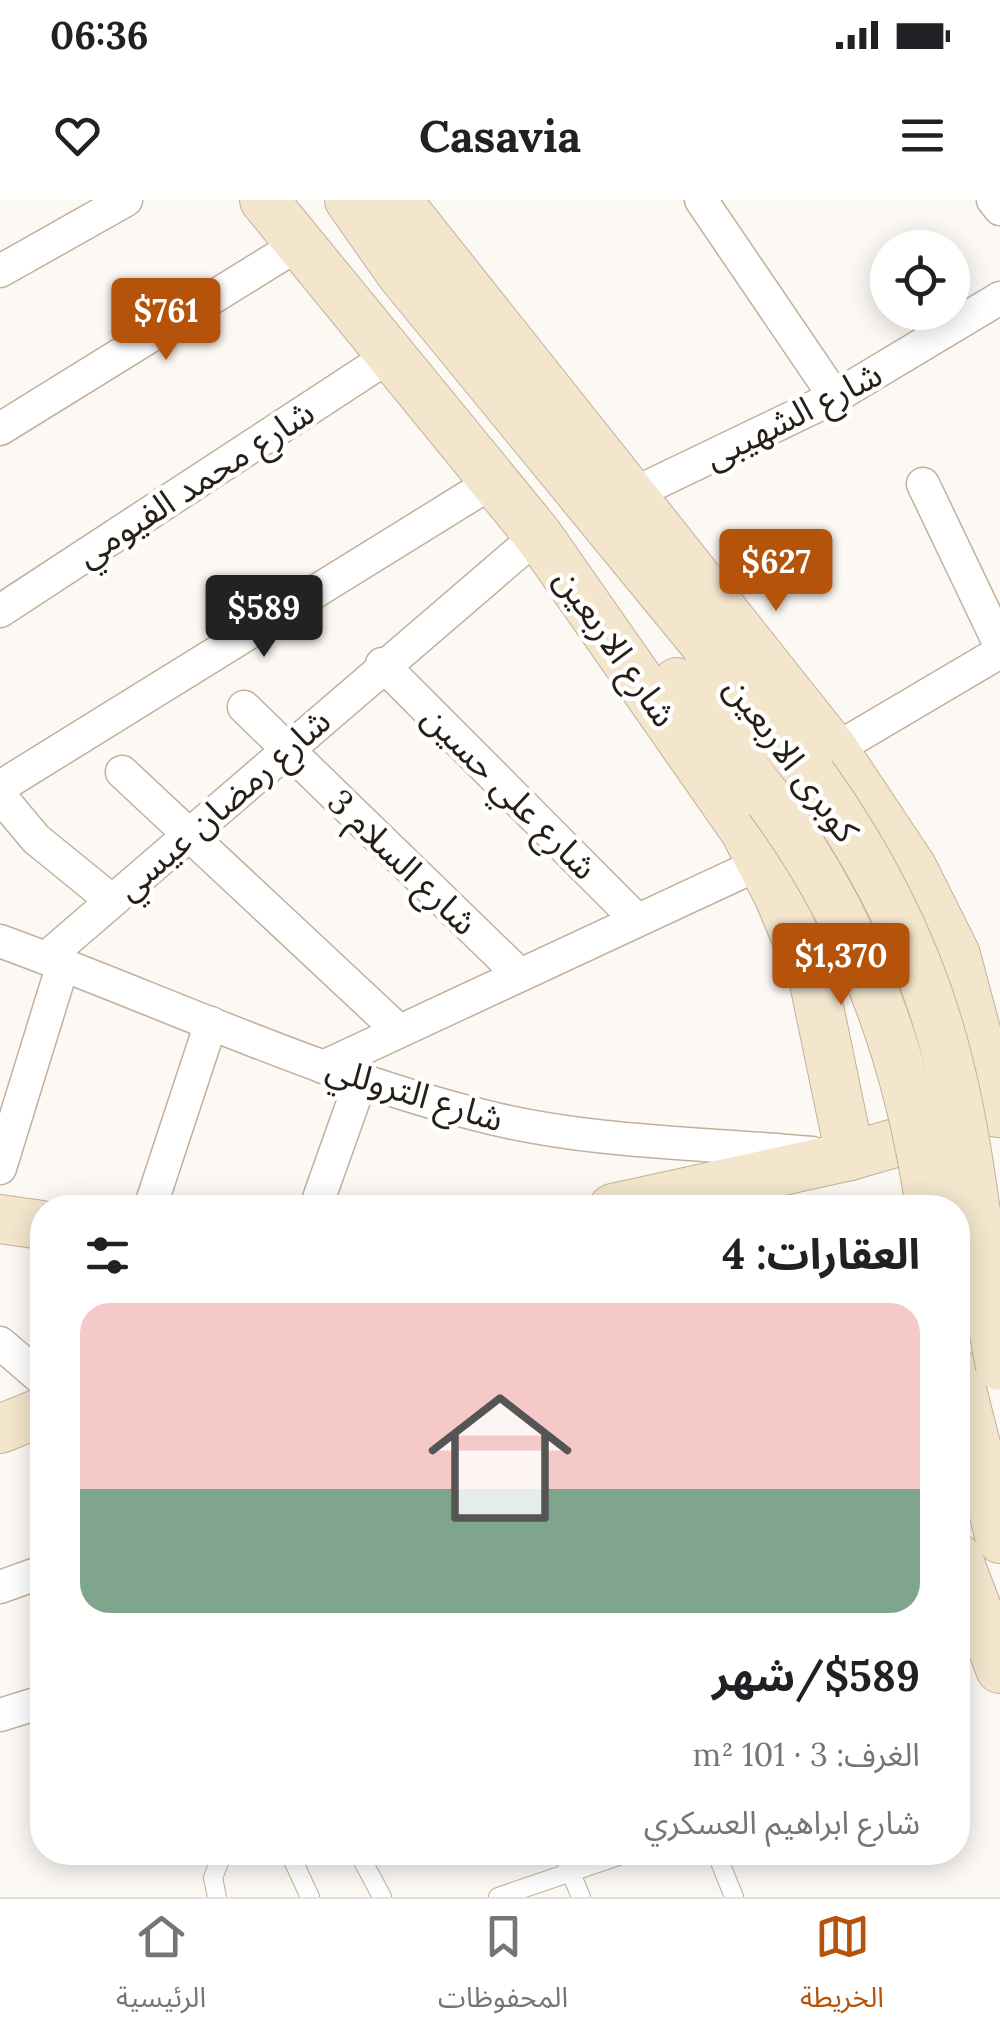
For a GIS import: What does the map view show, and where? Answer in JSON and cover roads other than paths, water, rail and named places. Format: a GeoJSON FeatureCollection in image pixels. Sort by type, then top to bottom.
{"type":"FeatureCollection","features":[{"type":"Feature","properties":{"kind":"street"},"geometry":{"type":"LineString","coordinates":[[0,271],[126,200]]}},
{"type":"Feature","properties":{"kind":"street","name":"شارع الاربعين"},"geometry":{"type":"LineString","coordinates":[[264,200],[299,222],[391,356],[538,535],[744,830],[814,978],[850,1156]]}},
{"type":"Feature","properties":{"kind":"street","name":"كوبرى الاربعين"},"geometry":{"type":"LineString","coordinates":[[349,200],[414,290],[823,763],[891,902],[938,1022],[965,1141],[1000,1366]]}},
{"type":"Feature","properties":{"kind":"street"},"geometry":{"type":"LineString","coordinates":[[396,200],[633,494],[823,763],[912,867],[944,928],[964,984],[999,1112],[850,1156],[672,1195]]}},
{"type":"Feature","properties":{"kind":"street"},"geometry":{"type":"LineString","coordinates":[[701,200],[835,397]]}},
{"type":"Feature","properties":{"kind":"street"},"geometry":{"type":"LineString","coordinates":[[993,200],[1000,209]]}},
{"type":"Feature","properties":{"kind":"street"},"geometry":{"type":"LineString","coordinates":[[0,429],[299,222]]}},
{"type":"Feature","properties":{"kind":"street","name":"كوبرى الاربعين"},"geometry":{"type":"LineString","coordinates":[[299,222],[770,800],[832,896],[870,974],[902,1071],[927,1195]]}},
{"type":"Feature","properties":{"kind":"street","name":"شارع الشهيبى"},"geometry":{"type":"LineString","coordinates":[[633,494],[835,397],[995,313]]}},
{"type":"Feature","properties":{"kind":"street","name":"شارع محمد الفيومي"},"geometry":{"type":"LineString","coordinates":[[0,611],[391,356]]}},
{"type":"Feature","properties":{"kind":"street"},"geometry":{"type":"LineString","coordinates":[[0,786],[494,481]]}},
{"type":"Feature","properties":{"kind":"street"},"geometry":{"type":"LineString","coordinates":[[823,763],[1000,648],[988,592],[923,484]]}},
{"type":"Feature","properties":{"kind":"street","name":"شارع رمضان عيسي"},"geometry":{"type":"LineString","coordinates":[[54,961],[112,900],[189,832],[538,535]]}},
{"type":"Feature","properties":{"kind":"street","name":"شارع علي حسين"},"geometry":{"type":"LineString","coordinates":[[382,664],[638,920]]}},
{"type":"Feature","properties":{"kind":"street","name":"شارع السلام 3"},"geometry":{"type":"LineString","coordinates":[[244,707],[520,975]]}},
{"type":"Feature","properties":{"kind":"street"},"geometry":{"type":"LineString","coordinates":[[122,772],[399,1032]]}},
{"type":"Feature","properties":{"kind":"street"},"geometry":{"type":"LineString","coordinates":[[0,796],[36,839],[112,900]]}},
{"type":"Feature","properties":{"kind":"street"},"geometry":{"type":"LineString","coordinates":[[323,1066],[761,863]]}},
{"type":"Feature","properties":{"kind":"street"},"geometry":{"type":"LineString","coordinates":[[814,978],[827,991],[861,1004],[897,999],[927,978],[943,946],[944,928]]}},
{"type":"Feature","properties":{"kind":"street","name":"شارع التروللي"},"geometry":{"type":"LineString","coordinates":[[0,941],[361,1080],[489,1118],[570,1134],[850,1156]]}},
{"type":"Feature","properties":{"kind":"street"},"geometry":{"type":"LineString","coordinates":[[0,1168],[54,961]]}},
{"type":"Feature","properties":{"kind":"street"},"geometry":{"type":"LineString","coordinates":[[154,1195],[211,1023]]}},
{"type":"Feature","properties":{"kind":"street"},"geometry":{"type":"LineString","coordinates":[[320,1195],[361,1080]]}},
{"type":"Feature","properties":{"kind":"street"},"geometry":{"type":"LineString","coordinates":[[956,1195],[1000,1182]]}},
{"type":"Feature","properties":{"kind":"street"},"geometry":{"type":"LineString","coordinates":[[0,1219],[30,1223]]}},
{"type":"Feature","properties":{"kind":"street"},"geometry":{"type":"LineString","coordinates":[[970,1296],[1000,1295]]}},
{"type":"Feature","properties":{"kind":"street"},"geometry":{"type":"LineString","coordinates":[[0,1343],[30,1368]]}},
{"type":"Feature","properties":{"kind":"street"},"geometry":{"type":"LineString","coordinates":[[0,1428],[30,1417]]}},
{"type":"Feature","properties":{"kind":"street"},"geometry":{"type":"LineString","coordinates":[[970,1426],[1000,1539]]}},
{"type":"Feature","properties":{"kind":"street"},"geometry":{"type":"LineString","coordinates":[[0,1587],[30,1576]]}},
{"type":"Feature","properties":{"kind":"street"},"geometry":{"type":"LineString","coordinates":[[970,1590],[1000,1669]]}},
{"type":"Feature","properties":{"kind":"street"},"geometry":{"type":"LineString","coordinates":[[0,1715],[30,1706]]}},
{"type":"Feature","properties":{"kind":"lane"},"geometry":{"type":"LineString","coordinates":[[217,1897],[213,1878],[218,1865]]}},
{"type":"Feature","properties":{"kind":"lane"},"geometry":{"type":"LineString","coordinates":[[295,1865],[310,1897]]}},
{"type":"Feature","properties":{"kind":"lane"},"geometry":{"type":"LineString","coordinates":[[365,1865],[382,1897]]}},
{"type":"Feature","properties":{"kind":"lane"},"geometry":{"type":"LineString","coordinates":[[567,1865],[581,1897]]}},
{"type":"Feature","properties":{"kind":"lane"},"geometry":{"type":"LineString","coordinates":[[498,1897],[591,1865]]}},
{"type":"Feature","properties":{"kind":"lane"},"geometry":{"type":"LineString","coordinates":[[721,1865],[734,1897]]}}]}
